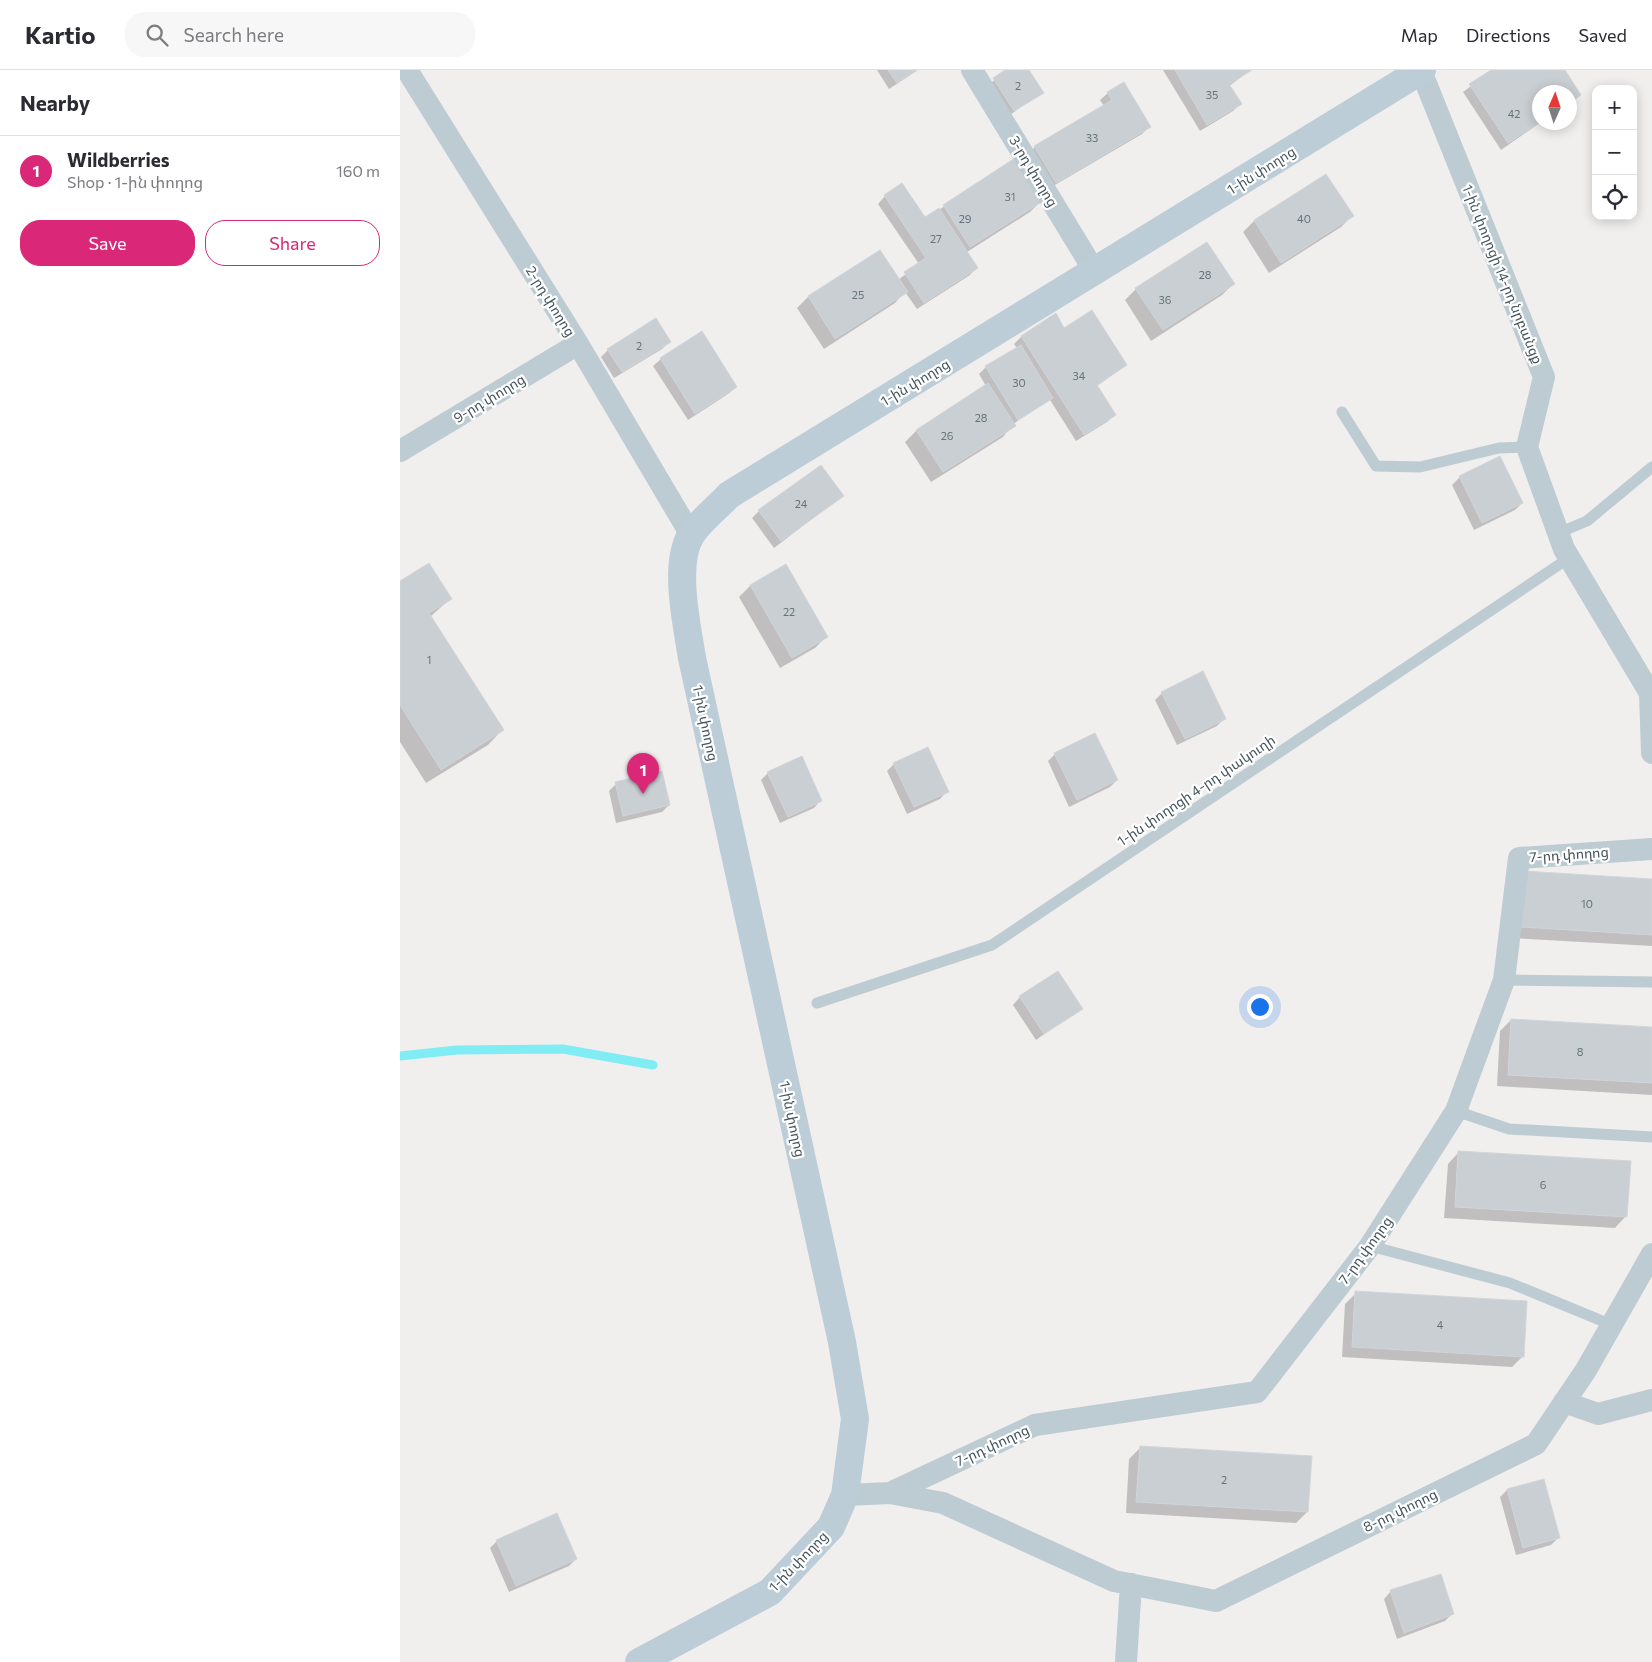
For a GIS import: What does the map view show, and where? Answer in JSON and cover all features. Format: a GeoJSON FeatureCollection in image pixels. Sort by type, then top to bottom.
{"type":"FeatureCollection","features":[{"type":"Feature","properties":{"kind":"main road","name":"1-ին փողոց"},"geometry":{"type":"LineString","coordinates":[[639,1662],[770,1592],[831,1527],[845,1495],[855,1419],[842,1342],[692,658],[682,596],[685,551],[692,535],[729,496],[1422,70]]}},
{"type":"Feature","properties":{"kind":"street","name":"2-րդ փողոց"},"geometry":{"type":"LineString","coordinates":[[407,70],[578,344],[692,535]]}},
{"type":"Feature","properties":{"kind":"street","name":"3-րդ փողոց"},"geometry":{"type":"LineString","coordinates":[[972,70],[1095,272]]}},
{"type":"Feature","properties":{"kind":"street","name":"1-ին փողոցի 14-րդ նրբանցք"},"geometry":{"type":"LineString","coordinates":[[1422,70],[1544,377],[1527,447]]}},
{"type":"Feature","properties":{"kind":"street","name":"9-րդ փողոց"},"geometry":{"type":"LineString","coordinates":[[400,450],[578,344]]}},
{"type":"Feature","properties":{"kind":"street"},"geometry":{"type":"LineString","coordinates":[[1527,447],[1569,558],[1650,693],[1652,753]]}},
{"type":"Feature","properties":{"kind":"street","name":"7-րդ փողոց"},"geometry":{"type":"LineString","coordinates":[[890,1493],[1035,1425],[1257,1392],[1370,1246],[1456,1111],[1504,980],[1519,858],[1652,849]]}},
{"type":"Feature","properties":{"kind":"street"},"geometry":{"type":"LineString","coordinates":[[1652,1254],[1612,1325],[1564,1402],[1598,1414],[1652,1400]]}},
{"type":"Feature","properties":{"kind":"street","name":"8-րդ փողոց"},"geometry":{"type":"LineString","coordinates":[[890,1493],[943,1503],[1114,1581],[1216,1602],[1536,1444],[1564,1402]]}},
{"type":"Feature","properties":{"kind":"street"},"geometry":{"type":"LineString","coordinates":[[845,1495],[890,1493]]}},
{"type":"Feature","properties":{"kind":"street"},"geometry":{"type":"LineString","coordinates":[[1126,1662],[1131,1584]]}},
{"type":"Feature","properties":{"kind":"lane"},"geometry":{"type":"LineString","coordinates":[[1342,412],[1376,466],[1420,467],[1499,448],[1527,447]]}},
{"type":"Feature","properties":{"kind":"lane"},"geometry":{"type":"LineString","coordinates":[[1558,533],[1587,522],[1652,467]]}},
{"type":"Feature","properties":{"kind":"lane","name":"1-ին փողոցի 4-րդ փակուղի"},"geometry":{"type":"LineString","coordinates":[[817,1003],[992,945],[1569,558]]}},
{"type":"Feature","properties":{"kind":"lane"},"geometry":{"type":"LineString","coordinates":[[1504,980],[1652,982]]}},
{"type":"Feature","properties":{"kind":"lane"},"geometry":{"type":"LineString","coordinates":[[1456,1111],[1509,1129],[1652,1137]]}},
{"type":"Feature","properties":{"kind":"lane"},"geometry":{"type":"LineString","coordinates":[[1370,1246],[1510,1283],[1612,1325]]}},
{"type":"Feature","properties":{"kind":"building"},"geometry":{"type":"Polygon","coordinates":[[[888,70],[917,70],[897,83],[888,70]]]}},
{"type":"Feature","properties":{"kind":"building"},"geometry":{"type":"Polygon","coordinates":[[[1005,70],[1029,70],[1044,93],[1014,111],[993,78],[1005,70]]]}},
{"type":"Feature","properties":{"kind":"building"},"geometry":{"type":"Polygon","coordinates":[[[1175,70],[1252,70],[1229,84],[1242,104],[1207,125],[1175,70]]]}},
{"type":"Feature","properties":{"kind":"building"},"geometry":{"type":"Polygon","coordinates":[[[1491,70],[1565,70],[1575,85],[1532,85],[1532,127],[1508,143],[1469,84],[1491,70]]]}},
{"type":"Feature","properties":{"kind":"building"},"geometry":{"type":"Polygon","coordinates":[[[1124,82],[1151,127],[1056,183],[1034,146],[1112,100],[1107,92],[1124,82]]]}},
{"type":"Feature","properties":{"kind":"building"},"geometry":{"type":"Polygon","coordinates":[[[1577,89],[1581,95],[1577,98],[1577,89]]]}},
{"type":"Feature","properties":{"kind":"building"},"geometry":{"type":"Polygon","coordinates":[[[1015,158],[1043,201],[970,247],[943,205],[1015,158]]]}},
{"type":"Feature","properties":{"kind":"building"},"geometry":{"type":"Polygon","coordinates":[[[1326,174],[1354,216],[1281,263],[1254,220],[1326,174]]]}},
{"type":"Feature","properties":{"kind":"building"},"geometry":{"type":"Polygon","coordinates":[[[902,183],[925,217],[939,208],[978,268],[924,303],[904,272],[926,258],[884,195],[902,183]]]}},
{"type":"Feature","properties":{"kind":"building"},"geometry":{"type":"Polygon","coordinates":[[[1207,242],[1235,284],[1163,330],[1135,288],[1207,242]]]}},
{"type":"Feature","properties":{"kind":"building"},"geometry":{"type":"Polygon","coordinates":[[[880,250],[908,292],[835,339],[808,296],[880,250]]]}},
{"type":"Feature","properties":{"kind":"building"},"geometry":{"type":"Polygon","coordinates":[[[1092,310],[1127,365],[1097,385],[1116,415],[1084,435],[1021,336],[1056,313],[1064,328],[1092,310]]]}},
{"type":"Feature","properties":{"kind":"building"},"geometry":{"type":"Polygon","coordinates":[[[656,318],[671,342],[622,372],[607,349],[656,318]]]}},
{"type":"Feature","properties":{"kind":"building"},"geometry":{"type":"Polygon","coordinates":[[[702,331],[737,387],[695,414],[660,358],[702,331]]]}},
{"type":"Feature","properties":{"kind":"building"},"geometry":{"type":"Polygon","coordinates":[[[1021,345],[1053,398],[1018,420],[985,366],[1021,345]]]}},
{"type":"Feature","properties":{"kind":"building"},"geometry":{"type":"Polygon","coordinates":[[[988,383],[1016,426],[943,472],[916,430],[988,383]]]}},
{"type":"Feature","properties":{"kind":"building"},"geometry":{"type":"Polygon","coordinates":[[[1500,456],[1523,503],[1482,523],[1459,476],[1500,456]]]}},
{"type":"Feature","properties":{"kind":"building"},"geometry":{"type":"Polygon","coordinates":[[[821,465],[844,496],[781,541],[758,510],[821,465]]]}},
{"type":"Feature","properties":{"kind":"building"},"geometry":{"type":"Polygon","coordinates":[[[429,563],[452,599],[429,613],[504,730],[441,770],[400,705],[400,581],[429,563]]]}},
{"type":"Feature","properties":{"kind":"building"},"geometry":{"type":"Polygon","coordinates":[[[786,564],[828,637],[792,658],[750,585],[786,564]]]}},
{"type":"Feature","properties":{"kind":"building"},"geometry":{"type":"Polygon","coordinates":[[[1203,671],[1226,719],[1185,739],[1161,692],[1203,671]]]}},
{"type":"Feature","properties":{"kind":"building"},"geometry":{"type":"Polygon","coordinates":[[[1095,733],[1118,780],[1077,800],[1054,753],[1095,733]]]}},
{"type":"Feature","properties":{"kind":"building"},"geometry":{"type":"Polygon","coordinates":[[[928,747],[949,792],[914,807],[893,763],[928,747]]]}},
{"type":"Feature","properties":{"kind":"building"},"geometry":{"type":"Polygon","coordinates":[[[802,756],[822,801],[788,817],[767,772],[802,756]]]}},
{"type":"Feature","properties":{"kind":"building"},"geometry":{"type":"Polygon","coordinates":[[[662,771],[670,805],[623,816],[615,782],[662,771]]]}},
{"type":"Feature","properties":{"kind":"building"},"geometry":{"type":"Polygon","coordinates":[[[1524,871],[1652,879],[1652,935],[1521,927],[1524,871]]]}},
{"type":"Feature","properties":{"kind":"building"},"geometry":{"type":"Polygon","coordinates":[[[1058,971],[1083,1009],[1044,1034],[1019,996],[1058,971]]]}},
{"type":"Feature","properties":{"kind":"building"},"geometry":{"type":"Polygon","coordinates":[[[1511,1019],[1652,1027],[1652,1083],[1508,1075],[1511,1019]]]}},
{"type":"Feature","properties":{"kind":"building"},"geometry":{"type":"Polygon","coordinates":[[[1458,1151],[1631,1161],[1627,1217],[1455,1207],[1458,1151]]]}},
{"type":"Feature","properties":{"kind":"building"},"geometry":{"type":"Polygon","coordinates":[[[1355,1291],[1527,1301],[1524,1357],[1352,1347],[1355,1291]]]}},
{"type":"Feature","properties":{"kind":"building"},"geometry":{"type":"Polygon","coordinates":[[[1140,1446],[1312,1456],[1308,1512],[1136,1502],[1140,1446]]]}},
{"type":"Feature","properties":{"kind":"building"},"geometry":{"type":"Polygon","coordinates":[[[1544,1479],[1560,1538],[1523,1548],[1507,1489],[1544,1479]]]}},
{"type":"Feature","properties":{"kind":"building"},"geometry":{"type":"Polygon","coordinates":[[[557,1513],[577,1559],[516,1586],[496,1540],[557,1513]]]}},
{"type":"Feature","properties":{"kind":"building"},"geometry":{"type":"Polygon","coordinates":[[[1441,1574],[1454,1614],[1404,1633],[1390,1590],[1441,1574]]]}},
{"type":"Feature","properties":{"kind":"waterway"},"geometry":{"type":"LineString","coordinates":[[400,1056],[457,1050],[563,1049],[653,1065]]}},
{"type":"Feature","properties":{"kind":"place","name":"Wildberries"},"geometry":{"type":"Point","coordinates":[643,794]}}]}
